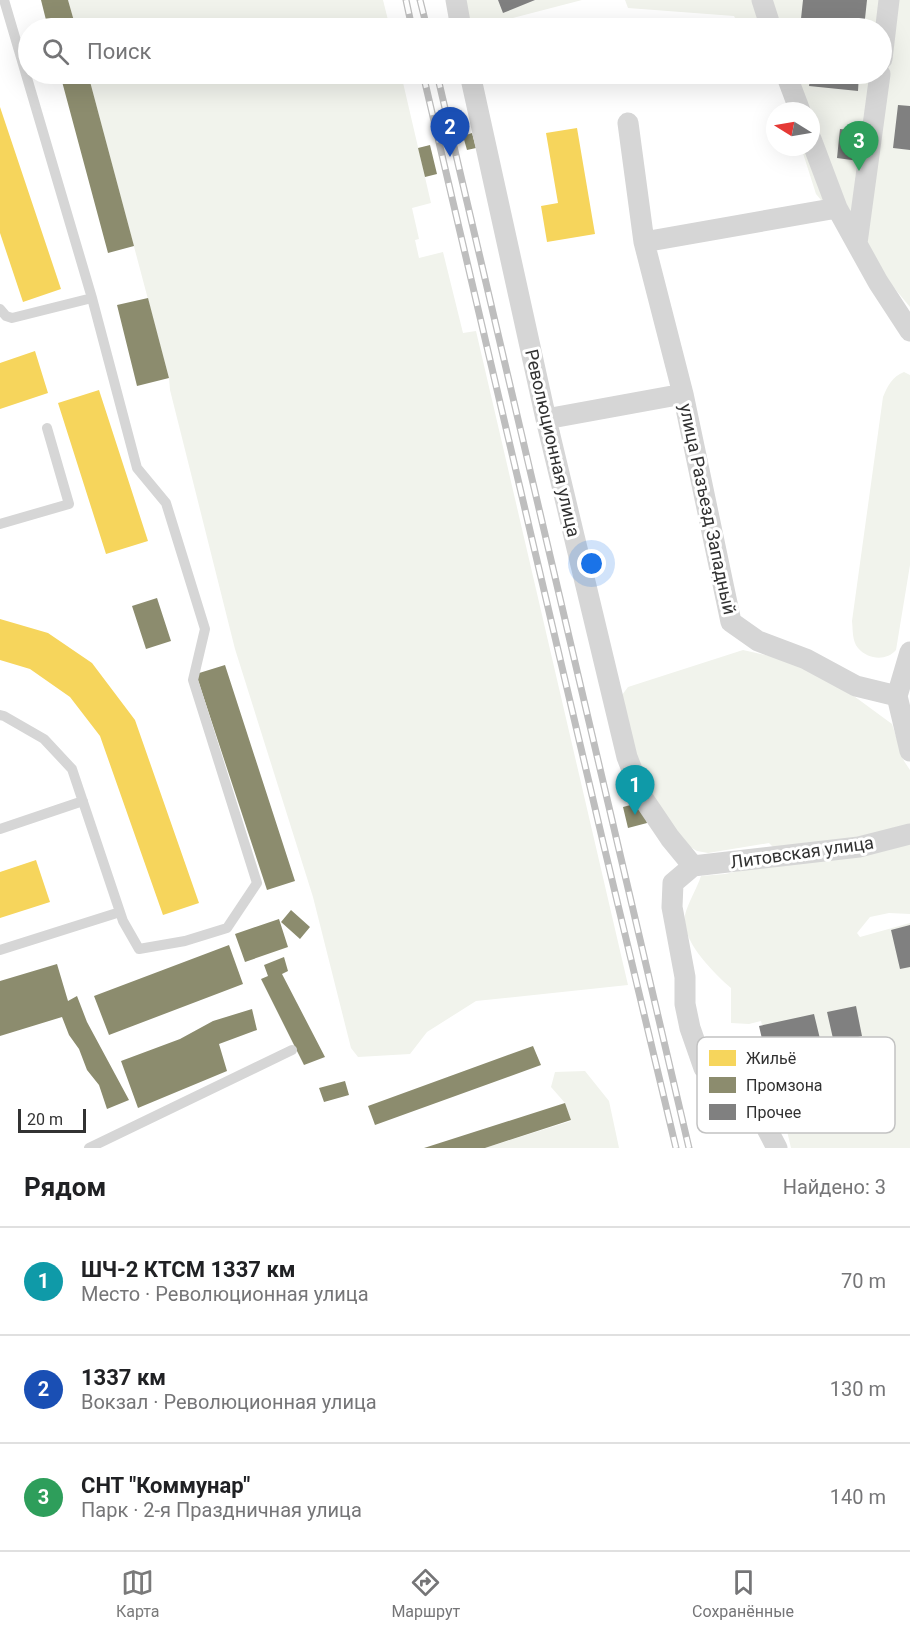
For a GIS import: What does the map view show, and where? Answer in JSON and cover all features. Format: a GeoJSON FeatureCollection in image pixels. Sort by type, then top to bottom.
{"type":"FeatureCollection","features":[{"type":"Feature","properties":{"kind":"street"},"geometry":{"type":"LineString","coordinates":[[456,0],[460,18]]}},
{"type":"Feature","properties":{"kind":"street"},"geometry":{"type":"LineString","coordinates":[[762,0],[768,18]]}},
{"type":"Feature","properties":{"kind":"street"},"geometry":{"type":"LineString","coordinates":[[887,18],[889,0]]}},
{"type":"Feature","properties":{"kind":"street","name":"Революционная улица"},"geometry":{"type":"LineString","coordinates":[[472,84],[546,418],[627,756],[643,798],[670,838],[693,866]]}},
{"type":"Feature","properties":{"kind":"street"},"geometry":{"type":"LineString","coordinates":[[790,84],[797,102]]}},
{"type":"Feature","properties":{"kind":"street"},"geometry":{"type":"LineString","coordinates":[[857,243],[879,84]]}},
{"type":"Feature","properties":{"kind":"street","name":"улица Разъезд Западный"},"geometry":{"type":"LineString","coordinates":[[628,123],[644,242],[683,394],[731,622],[758,641],[806,659],[856,686],[897,696]]}},
{"type":"Feature","properties":{"kind":"street"},"geometry":{"type":"LineString","coordinates":[[817,156],[837,208],[878,282],[910,332]]}},
{"type":"Feature","properties":{"kind":"street"},"geometry":{"type":"LineString","coordinates":[[644,242],[837,208]]}},
{"type":"Feature","properties":{"kind":"street","name":"улица Разъезд Западный"},"geometry":{"type":"LineString","coordinates":[[546,418],[683,394]]}},
{"type":"Feature","properties":{"kind":"street"},"geometry":{"type":"LineString","coordinates":[[910,652],[897,696],[910,751]]}},
{"type":"Feature","properties":{"kind":"street","name":"Литовская улица"},"geometry":{"type":"LineString","coordinates":[[693,866],[859,847],[910,834]]}},
{"type":"Feature","properties":{"kind":"street"},"geometry":{"type":"LineString","coordinates":[[693,866],[673,883],[672,907],[685,976],[685,1004],[697,1048]]}},
{"type":"Feature","properties":{"kind":"street"},"geometry":{"type":"LineString","coordinates":[[769,1133],[777,1148]]}},
{"type":"Feature","properties":{"kind":"lane"},"geometry":{"type":"LineString","coordinates":[[4,0],[18,47]]}},
{"type":"Feature","properties":{"kind":"lane"},"geometry":{"type":"LineString","coordinates":[[0,715],[44,739],[72,769],[123,921],[139,949],[185,941],[227,928],[257,883],[193,680],[205,629],[166,503],[137,468],[92,298],[29,84]]}},
{"type":"Feature","properties":{"kind":"lane"},"geometry":{"type":"LineString","coordinates":[[0,309],[6,316],[12,318],[92,298]]}},
{"type":"Feature","properties":{"kind":"lane"},"geometry":{"type":"LineString","coordinates":[[0,524],[69,504],[46,428]]}},
{"type":"Feature","properties":{"kind":"lane"},"geometry":{"type":"LineString","coordinates":[[0,829],[83,801]]}},
{"type":"Feature","properties":{"kind":"lane"},"geometry":{"type":"LineString","coordinates":[[0,950],[120,912]]}},
{"type":"Feature","properties":{"kind":"lane"},"geometry":{"type":"LineString","coordinates":[[89,1148],[292,1050]]}},
{"type":"Feature","properties":{"kind":"shaded area"},"geometry":{"type":"Polygon","coordinates":[[[68,0],[383,0],[388,18],[73,18],[68,0]]]}},
{"type":"Feature","properties":{"kind":"shaded area"},"geometry":{"type":"Polygon","coordinates":[[[464,0],[582,0],[513,18],[467,18],[464,0]]]}},
{"type":"Feature","properties":{"kind":"shaded area"},"geometry":{"type":"Polygon","coordinates":[[[625,0],[910,0],[910,307],[816,194],[804,156],[820,156],[820,102],[787,102],[781,84],[892,84],[892,18],[735,18],[734,16],[628,8],[625,0]]]}},
{"type":"Feature","properties":{"kind":"shaded area"},"geometry":{"type":"Polygon","coordinates":[[[91,84],[403,84],[431,203],[412,208],[419,239],[415,240],[419,258],[443,252],[463,333],[476,331],[628,985],[476,1001],[427,1032],[410,1054],[358,1057],[351,1048],[313,897],[235,649],[170,390],[169,378],[91,84]]]}},
{"type":"Feature","properties":{"kind":"shaded area"},"geometry":{"type":"Polygon","coordinates":[[[904,372],[910,375],[910,565],[896,650],[888,656],[877,658],[867,655],[858,648],[854,639],[852,621],[883,397],[896,376],[904,372]]]}},
{"type":"Feature","properties":{"kind":"shaded area"},"geometry":{"type":"Polygon","coordinates":[[[743,650],[792,661],[828,677],[892,724],[904,761],[910,770],[910,914],[889,913],[870,917],[857,933],[860,937],[910,923],[910,1148],[791,1148],[787,1133],[895,1133],[895,1037],[765,1037],[761,1021],[749,1024],[731,1023],[731,988],[716,974],[693,945],[685,925],[685,915],[701,876],[725,874],[777,863],[782,856],[769,843],[708,853],[697,851],[685,844],[643,798],[619,699],[628,687],[743,650]]]}},
{"type":"Feature","properties":{"kind":"shaded area"},"geometry":{"type":"Polygon","coordinates":[[[585,1071],[609,1101],[619,1148],[485,1148],[571,1121],[565,1103],[551,1087],[555,1072],[585,1071]]]}},
{"type":"Feature","properties":{"kind":"building: Жильё"},"geometry":{"type":"Polygon","coordinates":[[[0,107],[61,289],[23,302],[0,233],[0,107]]]}},
{"type":"Feature","properties":{"kind":"building: Жильё"},"geometry":{"type":"Polygon","coordinates":[[[577,128],[595,234],[547,242],[541,206],[558,203],[546,133],[577,128]]]}},
{"type":"Feature","properties":{"kind":"building: Жильё"},"geometry":{"type":"Polygon","coordinates":[[[35,351],[48,393],[0,409],[0,363],[35,351]]]}},
{"type":"Feature","properties":{"kind":"building: Жильё"},"geometry":{"type":"Polygon","coordinates":[[[99,390],[148,541],[106,554],[58,403],[99,390]]]}},
{"type":"Feature","properties":{"kind":"building: Жильё"},"geometry":{"type":"Polygon","coordinates":[[[0,619],[48,633],[92,663],[135,720],[199,903],[163,915],[100,736],[70,697],[30,669],[0,660],[0,619]]]}},
{"type":"Feature","properties":{"kind":"building: Жильё"},"geometry":{"type":"Polygon","coordinates":[[[36,860],[50,902],[0,918],[0,872],[36,860]]]}},
{"type":"Feature","properties":{"kind":"building: Промзона"},"geometry":{"type":"Polygon","coordinates":[[[41,0],[68,0],[73,18],[46,18],[41,0]]]}},
{"type":"Feature","properties":{"kind":"building: Промзона"},"geometry":{"type":"Polygon","coordinates":[[[63,84],[91,84],[134,246],[108,253],[63,84]]]}},
{"type":"Feature","properties":{"kind":"building: Промзона"},"geometry":{"type":"Polygon","coordinates":[[[472,133],[476,148],[467,150],[463,136],[472,133]]]}},
{"type":"Feature","properties":{"kind":"building: Промзона"},"geometry":{"type":"Polygon","coordinates":[[[430,145],[437,174],[425,177],[418,148],[430,145]]]}},
{"type":"Feature","properties":{"kind":"building: Промзона"},"geometry":{"type":"Polygon","coordinates":[[[148,298],[169,378],[137,386],[117,305],[148,298]]]}},
{"type":"Feature","properties":{"kind":"building: Промзона"},"geometry":{"type":"Polygon","coordinates":[[[157,598],[171,641],[146,649],[132,606],[157,598]]]}},
{"type":"Feature","properties":{"kind":"building: Промзона"},"geometry":{"type":"Polygon","coordinates":[[[225,665],[295,881],[267,890],[196,674],[225,665]]]}},
{"type":"Feature","properties":{"kind":"building: Промзона"},"geometry":{"type":"Polygon","coordinates":[[[642,802],[647,823],[628,828],[623,807],[642,802]]]}},
{"type":"Feature","properties":{"kind":"building: Промзона"},"geometry":{"type":"Polygon","coordinates":[[[291,910],[310,927],[300,939],[281,922],[291,910]]]}},
{"type":"Feature","properties":{"kind":"building: Промзона"},"geometry":{"type":"Polygon","coordinates":[[[279,919],[288,947],[245,962],[235,934],[279,919]]]}},
{"type":"Feature","properties":{"kind":"building: Промзона"},"geometry":{"type":"Polygon","coordinates":[[[229,945],[243,984],[109,1035],[94,996],[229,945]]]}},
{"type":"Feature","properties":{"kind":"building: Промзона"},"geometry":{"type":"Polygon","coordinates":[[[284,957],[288,971],[282,974],[325,1057],[304,1065],[261,979],[268,976],[264,965],[284,957]]]}},
{"type":"Feature","properties":{"kind":"building: Промзона"},"geometry":{"type":"Polygon","coordinates":[[[57,964],[68,1001],[77,996],[87,1022],[129,1100],[107,1109],[99,1085],[87,1070],[62,1017],[0,1036],[0,981],[57,964]]]}},
{"type":"Feature","properties":{"kind":"building: Промзона"},"geometry":{"type":"Polygon","coordinates":[[[252,1009],[257,1030],[219,1044],[227,1071],[138,1108],[121,1061],[180,1039],[213,1021],[252,1009]]]}},
{"type":"Feature","properties":{"kind":"building: Промзона"},"geometry":{"type":"Polygon","coordinates":[[[533,1046],[541,1065],[375,1125],[368,1106],[533,1046]]]}},
{"type":"Feature","properties":{"kind":"building: Промзона"},"geometry":{"type":"Polygon","coordinates":[[[345,1081],[349,1095],[324,1102],[319,1088],[345,1081]]]}},
{"type":"Feature","properties":{"kind":"building: Промзона"},"geometry":{"type":"Polygon","coordinates":[[[565,1103],[571,1120],[485,1148],[424,1148],[565,1103]]]}},
{"type":"Feature","properties":{"kind":"building: Прочее"},"geometry":{"type":"Polygon","coordinates":[[[498,0],[535,0],[503,13],[498,0]]]}},
{"type":"Feature","properties":{"kind":"building: Прочее"},"geometry":{"type":"Polygon","coordinates":[[[803,0],[867,0],[865,18],[801,18],[803,0]]]}},
{"type":"Feature","properties":{"kind":"building: Прочее"},"geometry":{"type":"Polygon","coordinates":[[[809,84],[858,84],[858,91],[809,86],[809,84]]]}},
{"type":"Feature","properties":{"kind":"building: Прочее"},"geometry":{"type":"Polygon","coordinates":[[[898,105],[910,106],[910,150],[893,148],[898,105]]]}},
{"type":"Feature","properties":{"kind":"building: Прочее"},"geometry":{"type":"Polygon","coordinates":[[[840,129],[862,131],[859,161],[837,158],[840,129]]]}},
{"type":"Feature","properties":{"kind":"building: Прочее"},"geometry":{"type":"Polygon","coordinates":[[[910,925],[910,967],[900,969],[891,930],[910,925]]]}},
{"type":"Feature","properties":{"kind":"building: Прочее"},"geometry":{"type":"Polygon","coordinates":[[[856,1006],[862,1036],[833,1037],[827,1012],[856,1006]]]}},
{"type":"Feature","properties":{"kind":"building: Прочее"},"geometry":{"type":"Polygon","coordinates":[[[814,1014],[820,1037],[762,1037],[759,1026],[814,1014]]]}},
{"type":"Feature","properties":{"kind":"railway"},"geometry":{"type":"LineString","coordinates":[[406,0],[410,18]]}},
{"type":"Feature","properties":{"kind":"railway"},"geometry":{"type":"LineString","coordinates":[[420,0],[424,18]]}},
{"type":"Feature","properties":{"kind":"railway"},"geometry":{"type":"LineString","coordinates":[[425,84],[676,1148]]}},
{"type":"Feature","properties":{"kind":"railway"},"geometry":{"type":"LineString","coordinates":[[439,84],[689,1148]]}},
{"type":"Feature","properties":{"kind":"place","name":"1337 км"},"geometry":{"type":"Point","coordinates":[450,157]}},
{"type":"Feature","properties":{"kind":"place","name":"СНТ \"Коммунар\""},"geometry":{"type":"Point","coordinates":[859,171]}},
{"type":"Feature","properties":{"kind":"place","name":"ШЧ-2 КТСМ 1337 км"},"geometry":{"type":"Point","coordinates":[635,815]}}]}
